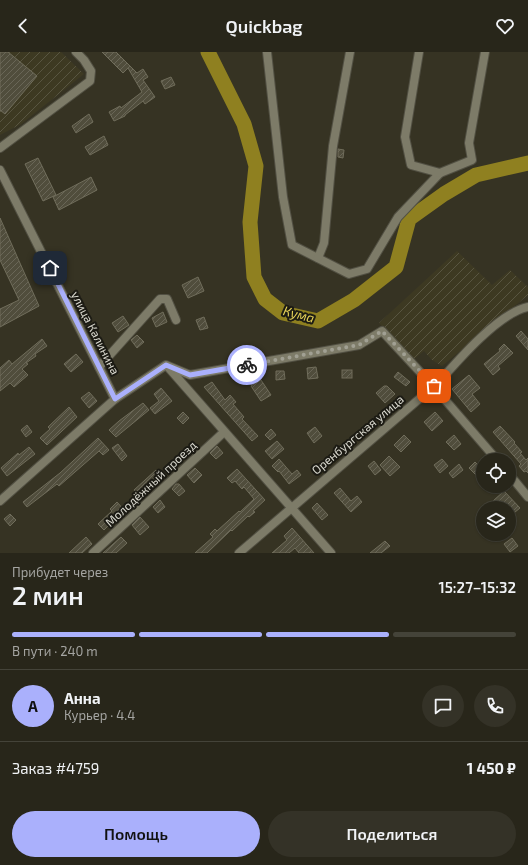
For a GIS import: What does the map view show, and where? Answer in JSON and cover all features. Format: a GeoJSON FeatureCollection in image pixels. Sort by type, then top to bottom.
{"type":"FeatureCollection","features":[{"type":"Feature","properties":{"kind":"street"},"geometry":{"type":"LineString","coordinates":[[0,148],[90,81],[91,71],[84,60],[76,52]]}},
{"type":"Feature","properties":{"kind":"street"},"geometry":{"type":"LineString","coordinates":[[267,52],[283,197],[292,245],[349,274],[367,269],[398,217],[440,173],[472,160],[469,143],[485,52]]}},
{"type":"Feature","properties":{"kind":"street"},"geometry":{"type":"LineString","coordinates":[[318,258],[324,243],[334,146],[350,52]]}},
{"type":"Feature","properties":{"kind":"street"},"geometry":{"type":"LineString","coordinates":[[419,52],[405,137],[411,165],[440,173]]}},
{"type":"Feature","properties":{"kind":"street","name":"улица Калинина"},"geometry":{"type":"LineString","coordinates":[[0,170],[115,399]]}},
{"type":"Feature","properties":{"kind":"street"},"geometry":{"type":"LineString","coordinates":[[99,367],[160,299],[167,299],[176,320]]}},
{"type":"Feature","properties":{"kind":"street","name":"Оренбургская улица"},"geometry":{"type":"LineString","coordinates":[[238,553],[439,382],[460,357],[501,320],[528,307]]}},
{"type":"Feature","properties":{"kind":"street"},"geometry":{"type":"LineString","coordinates":[[166,365],[190,375],[359,345],[382,331],[434,386],[491,453]]}},
{"type":"Feature","properties":{"kind":"street"},"geometry":{"type":"LineString","coordinates":[[0,501],[115,399],[166,365]]}},
{"type":"Feature","properties":{"kind":"street"},"geometry":{"type":"LineString","coordinates":[[166,365],[331,553]]}},
{"type":"Feature","properties":{"kind":"street","name":"Молодёжный проезд"},"geometry":{"type":"LineString","coordinates":[[93,553],[224,432]]}},
{"type":"Feature","properties":{"kind":"street"},"geometry":{"type":"LineString","coordinates":[[516,482],[528,497]]}},
{"type":"Feature","properties":{"kind":"shaded area"},"geometry":{"type":"Polygon","coordinates":[[[0,52],[61,52],[84,74],[21,124],[0,135],[0,52]]]}},
{"type":"Feature","properties":{"kind":"shaded area"},"geometry":{"type":"Polygon","coordinates":[[[457,251],[492,285],[510,270],[528,287],[528,295],[442,366],[432,360],[424,351],[414,359],[379,323],[457,251]]]}},
{"type":"Feature","properties":{"kind":"building"},"geometry":{"type":"Polygon","coordinates":[[[0,52],[8,52],[37,76],[5,114],[0,110],[0,52]]]}},
{"type":"Feature","properties":{"kind":"building"},"geometry":{"type":"Polygon","coordinates":[[[102,52],[116,52],[137,73],[143,69],[148,77],[143,80],[155,97],[145,104],[143,101],[125,116],[114,121],[109,112],[120,106],[121,108],[142,92],[128,68],[123,73],[102,52]]]}},
{"type":"Feature","properties":{"kind":"building"},"geometry":{"type":"Polygon","coordinates":[[[171,77],[175,85],[165,89],[161,81],[171,77]]]}},
{"type":"Feature","properties":{"kind":"building"},"geometry":{"type":"Polygon","coordinates":[[[89,114],[93,122],[76,133],[72,126],[89,114]]]}},
{"type":"Feature","properties":{"kind":"building"},"geometry":{"type":"Polygon","coordinates":[[[104,136],[108,145],[90,155],[85,147],[104,136]]]}},
{"type":"Feature","properties":{"kind":"building"},"geometry":{"type":"Polygon","coordinates":[[[338,149],[344,150],[343,158],[338,157],[338,149]]]}},
{"type":"Feature","properties":{"kind":"building"},"geometry":{"type":"Polygon","coordinates":[[[38,158],[56,195],[43,201],[25,164],[38,158]]]}},
{"type":"Feature","properties":{"kind":"building"},"geometry":{"type":"Polygon","coordinates":[[[91,177],[97,190],[59,210],[53,197],[91,177]]]}},
{"type":"Feature","properties":{"kind":"building"},"geometry":{"type":"Polygon","coordinates":[[[0,218],[39,306],[0,327],[0,309],[19,300],[0,260],[0,218]]]}},
{"type":"Feature","properties":{"kind":"building"},"geometry":{"type":"Polygon","coordinates":[[[198,277],[204,291],[188,298],[182,285],[198,277]]]}},
{"type":"Feature","properties":{"kind":"building"},"geometry":{"type":"Polygon","coordinates":[[[163,312],[167,322],[156,327],[152,318],[163,312]]]}},
{"type":"Feature","properties":{"kind":"building"},"geometry":{"type":"Polygon","coordinates":[[[123,316],[129,325],[118,332],[112,323],[123,316]]]}},
{"type":"Feature","properties":{"kind":"building"},"geometry":{"type":"Polygon","coordinates":[[[204,317],[208,328],[200,330],[196,320],[204,317]]]}},
{"type":"Feature","properties":{"kind":"building"},"geometry":{"type":"Polygon","coordinates":[[[521,331],[528,339],[528,350],[516,336],[521,331]]]}},
{"type":"Feature","properties":{"kind":"building"},"geometry":{"type":"Polygon","coordinates":[[[137,335],[144,342],[137,348],[131,340],[137,335]]]}},
{"type":"Feature","properties":{"kind":"building"},"geometry":{"type":"Polygon","coordinates":[[[42,339],[47,346],[35,354],[36,356],[26,363],[28,364],[22,369],[28,375],[14,387],[10,383],[0,391],[0,368],[9,360],[12,364],[42,339]]]}},
{"type":"Feature","properties":{"kind":"building"},"geometry":{"type":"Polygon","coordinates":[[[504,344],[513,353],[498,366],[500,369],[493,375],[484,364],[500,351],[499,349],[504,344]]]}},
{"type":"Feature","properties":{"kind":"building"},"geometry":{"type":"Polygon","coordinates":[[[76,354],[83,362],[71,372],[64,364],[76,354]]]}},
{"type":"Feature","properties":{"kind":"building"},"geometry":{"type":"Polygon","coordinates":[[[316,367],[318,378],[308,379],[307,368],[316,367]]]}},
{"type":"Feature","properties":{"kind":"building"},"geometry":{"type":"Polygon","coordinates":[[[342,370],[352,370],[352,378],[342,378],[342,370]]]}},
{"type":"Feature","properties":{"kind":"building"},"geometry":{"type":"Polygon","coordinates":[[[276,371],[284,371],[285,379],[276,380],[276,371]]]}},
{"type":"Feature","properties":{"kind":"building"},"geometry":{"type":"Polygon","coordinates":[[[398,372],[410,382],[406,386],[394,377],[398,372]]]}},
{"type":"Feature","properties":{"kind":"building"},"geometry":{"type":"Polygon","coordinates":[[[469,375],[480,388],[472,394],[480,404],[471,412],[452,389],[469,375]]]}},
{"type":"Feature","properties":{"kind":"building"},"geometry":{"type":"Polygon","coordinates":[[[261,380],[271,395],[261,401],[251,386],[261,380]]]}},
{"type":"Feature","properties":{"kind":"building"},"geometry":{"type":"Polygon","coordinates":[[[212,382],[225,400],[230,395],[236,402],[233,404],[244,417],[242,419],[258,436],[252,441],[204,387],[212,382]]]}},
{"type":"Feature","properties":{"kind":"building"},"geometry":{"type":"Polygon","coordinates":[[[384,386],[387,386],[395,394],[385,403],[376,393],[384,386]]]}},
{"type":"Feature","properties":{"kind":"building"},"geometry":{"type":"Polygon","coordinates":[[[161,388],[172,401],[155,414],[150,408],[159,401],[154,394],[161,388]]]}},
{"type":"Feature","properties":{"kind":"building"},"geometry":{"type":"Polygon","coordinates":[[[89,392],[97,401],[89,408],[81,398],[89,392]]]}},
{"type":"Feature","properties":{"kind":"building"},"geometry":{"type":"Polygon","coordinates":[[[143,403],[149,410],[116,437],[109,430],[119,421],[143,403]]]}},
{"type":"Feature","properties":{"kind":"building"},"geometry":{"type":"Polygon","coordinates":[[[69,407],[77,417],[47,445],[40,438],[50,429],[48,427],[69,407]]]}},
{"type":"Feature","properties":{"kind":"building"},"geometry":{"type":"Polygon","coordinates":[[[183,412],[189,418],[183,424],[177,418],[183,412]]]}},
{"type":"Feature","properties":{"kind":"building"},"geometry":{"type":"Polygon","coordinates":[[[435,412],[443,421],[432,431],[424,422],[435,412]]]}},
{"type":"Feature","properties":{"kind":"building"},"geometry":{"type":"Polygon","coordinates":[[[27,425],[32,432],[26,437],[21,430],[27,425]]]}},
{"type":"Feature","properties":{"kind":"building"},"geometry":{"type":"Polygon","coordinates":[[[500,426],[515,442],[514,443],[522,452],[520,453],[526,460],[528,458],[528,473],[526,471],[524,472],[519,466],[521,464],[516,458],[516,453],[511,453],[493,432],[500,426]]]}},
{"type":"Feature","properties":{"kind":"building"},"geometry":{"type":"Polygon","coordinates":[[[315,427],[322,436],[314,443],[307,433],[315,427]]]}},
{"type":"Feature","properties":{"kind":"building"},"geometry":{"type":"Polygon","coordinates":[[[271,429],[276,435],[270,440],[265,435],[271,429]]]}},
{"type":"Feature","properties":{"kind":"building"},"geometry":{"type":"Polygon","coordinates":[[[404,435],[411,442],[401,452],[394,445],[404,435]]]}},
{"type":"Feature","properties":{"kind":"building"},"geometry":{"type":"Polygon","coordinates":[[[454,435],[461,444],[454,450],[446,442],[454,435]]]}},
{"type":"Feature","properties":{"kind":"building"},"geometry":{"type":"Polygon","coordinates":[[[98,438],[109,450],[103,455],[99,451],[59,486],[57,484],[27,507],[23,502],[60,473],[98,438]]]}},
{"type":"Feature","properties":{"kind":"building"},"geometry":{"type":"Polygon","coordinates":[[[277,441],[284,449],[272,459],[265,451],[277,441]]]}},
{"type":"Feature","properties":{"kind":"building"},"geometry":{"type":"Polygon","coordinates":[[[118,444],[127,456],[122,461],[112,448],[118,444]]]}},
{"type":"Feature","properties":{"kind":"building"},"geometry":{"type":"Polygon","coordinates":[[[217,446],[223,453],[216,459],[210,453],[217,446]]]}},
{"type":"Feature","properties":{"kind":"building"},"geometry":{"type":"Polygon","coordinates":[[[29,447],[35,454],[7,476],[1,468],[18,453],[19,455],[29,447]]]}},
{"type":"Feature","properties":{"kind":"building"},"geometry":{"type":"Polygon","coordinates":[[[389,456],[400,467],[390,476],[380,465],[389,456]]]}},
{"type":"Feature","properties":{"kind":"building"},"geometry":{"type":"Polygon","coordinates":[[[279,459],[292,474],[297,470],[301,475],[289,484],[279,471],[278,472],[272,466],[279,459]]]}},
{"type":"Feature","properties":{"kind":"building"},"geometry":{"type":"Polygon","coordinates":[[[442,459],[448,466],[440,473],[434,465],[442,459]]]}},
{"type":"Feature","properties":{"kind":"building"},"geometry":{"type":"Polygon","coordinates":[[[374,461],[381,470],[375,475],[368,466],[374,461]]]}},
{"type":"Feature","properties":{"kind":"building"},"geometry":{"type":"Polygon","coordinates":[[[475,462],[476,463],[476,475],[469,468],[475,462]]]}},
{"type":"Feature","properties":{"kind":"building"},"geometry":{"type":"Polygon","coordinates":[[[459,464],[463,470],[453,478],[449,473],[459,464]]]}},
{"type":"Feature","properties":{"kind":"building"},"geometry":{"type":"Polygon","coordinates":[[[195,468],[202,475],[194,483],[187,475],[195,468]]]}},
{"type":"Feature","properties":{"kind":"building"},"geometry":{"type":"Polygon","coordinates":[[[237,469],[265,500],[253,511],[255,512],[249,517],[248,516],[232,531],[231,530],[207,553],[195,553],[213,537],[210,534],[215,529],[217,531],[254,499],[244,487],[242,489],[235,481],[232,483],[227,478],[237,469]]]}},
{"type":"Feature","properties":{"kind":"building"},"geometry":{"type":"Polygon","coordinates":[[[156,470],[163,478],[140,497],[134,490],[156,470]]]}},
{"type":"Feature","properties":{"kind":"building"},"geometry":{"type":"Polygon","coordinates":[[[176,484],[179,484],[185,491],[179,496],[172,489],[176,484]]]}},
{"type":"Feature","properties":{"kind":"building"},"geometry":{"type":"Polygon","coordinates":[[[340,488],[351,501],[357,496],[362,502],[351,512],[334,493],[340,488]]]}},
{"type":"Feature","properties":{"kind":"building"},"geometry":{"type":"Polygon","coordinates":[[[502,493],[506,493],[513,501],[493,501],[502,493]]]}},
{"type":"Feature","properties":{"kind":"building"},"geometry":{"type":"Polygon","coordinates":[[[160,500],[165,507],[158,513],[153,507],[160,500]]]}},
{"type":"Feature","properties":{"kind":"building"},"geometry":{"type":"Polygon","coordinates":[[[117,502],[124,510],[104,530],[98,524],[112,511],[110,509],[117,502]]]}},
{"type":"Feature","properties":{"kind":"building"},"geometry":{"type":"Polygon","coordinates":[[[317,503],[328,515],[322,520],[312,508],[317,503]]]}},
{"type":"Feature","properties":{"kind":"building"},"geometry":{"type":"Polygon","coordinates":[[[516,504],[520,508],[516,511],[516,504]]]}},
{"type":"Feature","properties":{"kind":"building"},"geometry":{"type":"Polygon","coordinates":[[[10,514],[16,520],[10,526],[4,519],[10,514]]]}},
{"type":"Feature","properties":{"kind":"building"},"geometry":{"type":"Polygon","coordinates":[[[140,517],[149,527],[140,535],[132,525],[140,517]]]}},
{"type":"Feature","properties":{"kind":"building"},"geometry":{"type":"Polygon","coordinates":[[[292,528],[314,553],[299,553],[295,548],[289,553],[272,553],[287,540],[284,536],[292,528]]]}},
{"type":"Feature","properties":{"kind":"building"},"geometry":{"type":"Polygon","coordinates":[[[86,537],[92,544],[82,553],[69,553],[86,537]]]}},
{"type":"Feature","properties":{"kind":"building"},"geometry":{"type":"Polygon","coordinates":[[[121,537],[127,543],[116,553],[103,553],[121,537]]]}},
{"type":"Feature","properties":{"kind":"building"},"geometry":{"type":"Polygon","coordinates":[[[385,541],[390,546],[381,553],[370,553],[385,541]]]}},
{"type":"Feature","properties":{"kind":"building"},"geometry":{"type":"Polygon","coordinates":[[[508,541],[514,541],[518,546],[510,552],[504,544],[508,541]]]}},
{"type":"Feature","properties":{"kind":"waterway","name":"Кума"},"geometry":{"type":"LineString","coordinates":[[208,52],[244,124],[256,166],[250,222],[254,277],[265,299],[283,313],[318,321],[354,300],[396,267],[409,219],[444,194],[476,175],[528,163]]}},
{"type":"Feature","properties":{"kind":"way so far"},"geometry":{"type":"LineString","coordinates":[[247,365],[359,345],[382,331],[434,386]]}},
{"type":"Feature","properties":{"kind":"route"},"geometry":{"type":"LineString","coordinates":[[50,268],[115,399],[166,365],[190,375],[247,365]]}}]}
